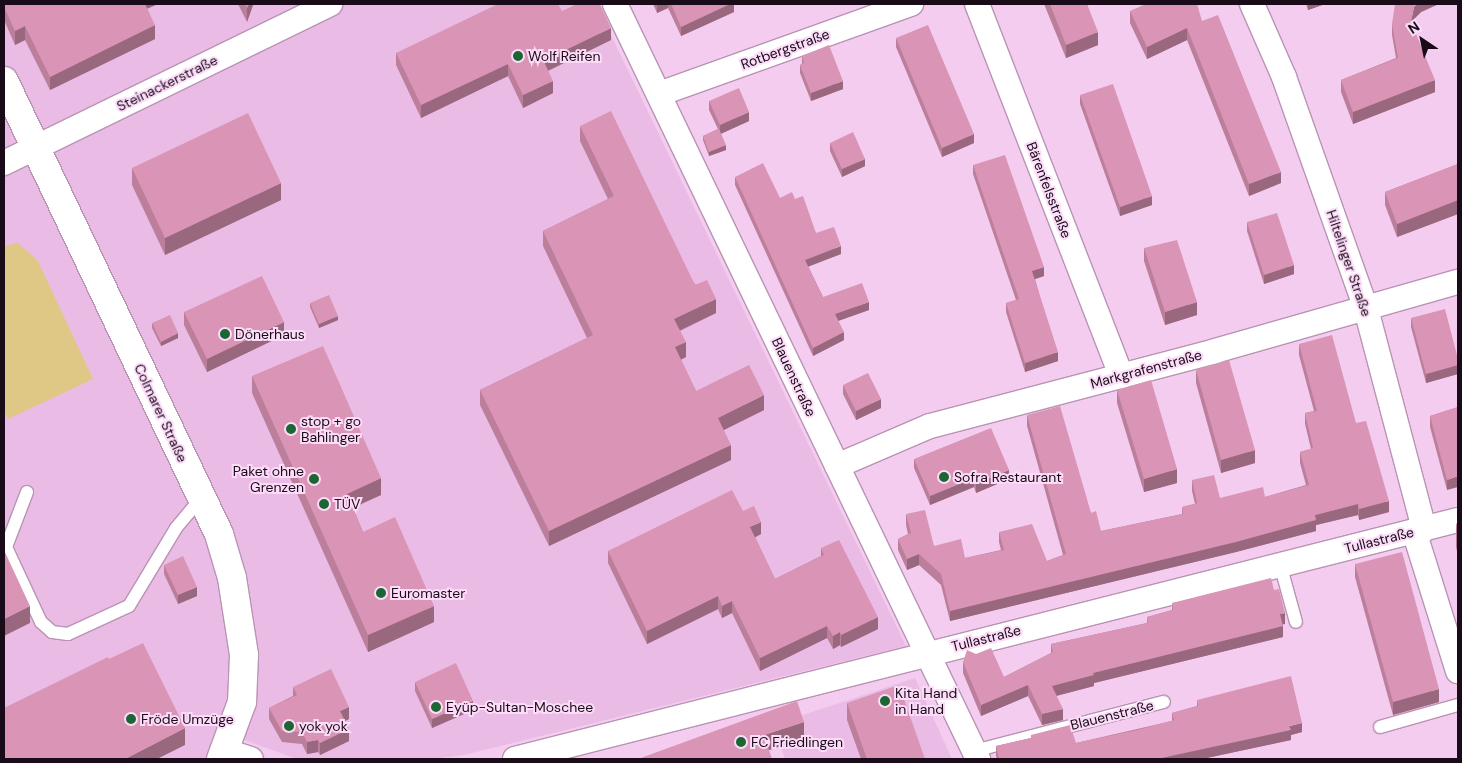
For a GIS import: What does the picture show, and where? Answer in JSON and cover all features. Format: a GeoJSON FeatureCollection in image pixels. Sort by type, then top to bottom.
{"type":"FeatureCollection","features":[{"type":"Feature","properties":{"kind":"main road","name":"Colmarer Straße"},"geometry":{"type":"LineString","coordinates":[[4,81],[34,148],[219,534],[232,578],[244,655],[242,702],[232,756]]}},
{"type":"Feature","properties":{"kind":"street","name":"Steinackerstraße"},"geometry":{"type":"LineString","coordinates":[[4,162],[330,4]]}},
{"type":"Feature","properties":{"kind":"street","name":"Blauenstraße"},"geometry":{"type":"LineString","coordinates":[[615,4],[976,755]]}},
{"type":"Feature","properties":{"kind":"street","name":"Rotbergstraße"},"geometry":{"type":"LineString","coordinates":[[659,94],[911,4]]}},
{"type":"Feature","properties":{"kind":"street","name":"Bärenfelsstraße"},"geometry":{"type":"LineString","coordinates":[[977,4],[1121,376]]}},
{"type":"Feature","properties":{"kind":"street","name":"Hiltelinger Straße"},"geometry":{"type":"LineString","coordinates":[[1252,4],[1284,77],[1366,309],[1419,530],[1458,671]]}},
{"type":"Feature","properties":{"kind":"street","name":"Markgrafenstraße"},"geometry":{"type":"LineString","coordinates":[[837,466],[930,426],[1121,376],[1458,282]]}},
{"type":"Feature","properties":{"kind":"street","name":"Tullastraße"},"geometry":{"type":"LineString","coordinates":[[515,759],[1458,520]]}},
{"type":"Feature","properties":{"kind":"lane"},"geometry":{"type":"LineString","coordinates":[[27,492],[6,546],[41,622],[52,632],[68,634],[129,606],[176,528],[201,498]]}},
{"type":"Feature","properties":{"kind":"lane"},"geometry":{"type":"LineString","coordinates":[[1280,564],[1296,622]]}},
{"type":"Feature","properties":{"kind":"lane","name":"Blauenstraße"},"geometry":{"type":"LineString","coordinates":[[976,755],[1164,702]]}},
{"type":"Feature","properties":{"kind":"lane"},"geometry":{"type":"LineString","coordinates":[[1380,727],[1458,705]]}},
{"type":"Feature","properties":{"kind":"shaded area"},"geometry":{"type":"Polygon","coordinates":[[[4,4],[596,4],[906,646],[464,755],[432,759],[297,759],[244,740],[237,759],[4,759],[4,4]]]}},
{"type":"Feature","properties":{"kind":"shaded area"},"geometry":{"type":"Polygon","coordinates":[[[18,243],[38,261],[93,379],[8,419],[4,410],[4,246],[18,243]]]}},
{"type":"Feature","properties":{"kind":"shaded area","name":"Kita Hand in Hand"},"geometry":{"type":"Polygon","coordinates":[[[915,678],[952,759],[785,759],[773,725],[915,678]]]}},
{"type":"Feature","properties":{"kind":"building"},"geometry":{"type":"Polygon","coordinates":[[[4,4],[145,4],[155,25],[50,77],[25,26],[15,31],[4,4]]]}},
{"type":"Feature","properties":{"kind":"building"},"geometry":{"type":"Polygon","coordinates":[[[498,4],[558,4],[562,11],[577,4],[600,4],[611,28],[545,60],[553,81],[523,95],[508,64],[421,105],[396,53],[498,4]]]}},
{"type":"Feature","properties":{"kind":"building"},"geometry":{"type":"Polygon","coordinates":[[[671,4],[730,4],[681,27],[671,4]]]}},
{"type":"Feature","properties":{"kind":"building"},"geometry":{"type":"Polygon","coordinates":[[[1050,4],[1087,4],[1098,32],[1066,45],[1050,4]]]}},
{"type":"Feature","properties":{"kind":"building"},"geometry":{"type":"Polygon","coordinates":[[[1146,4],[1197,4],[1202,21],[1218,15],[1281,172],[1249,184],[1187,28],[1147,47],[1130,11],[1146,4]]]}},
{"type":"Feature","properties":{"kind":"building"},"geometry":{"type":"Polygon","coordinates":[[[1395,4],[1417,4],[1414,7],[1411,22],[1435,80],[1353,112],[1341,80],[1398,58],[1392,24],[1395,4]]]}},
{"type":"Feature","properties":{"kind":"building"},"geometry":{"type":"Polygon","coordinates":[[[928,25],[974,134],[942,148],[896,38],[928,25]]]}},
{"type":"Feature","properties":{"kind":"building"},"geometry":{"type":"Polygon","coordinates":[[[829,45],[843,81],[811,93],[800,65],[804,63],[802,56],[829,45]]]}},
{"type":"Feature","properties":{"kind":"building"},"geometry":{"type":"Polygon","coordinates":[[[1113,84],[1152,196],[1120,207],[1080,95],[1113,84]]]}},
{"type":"Feature","properties":{"kind":"building"},"geometry":{"type":"Polygon","coordinates":[[[739,88],[749,112],[720,125],[709,101],[739,88]]]}},
{"type":"Feature","properties":{"kind":"building"},"geometry":{"type":"Polygon","coordinates":[[[611,111],[695,285],[707,280],[716,299],[674,319],[686,342],[675,347],[696,391],[749,365],[764,395],[718,418],[731,445],[549,531],[480,390],[593,335],[543,231],[614,196],[580,126],[611,111]]]}},
{"type":"Feature","properties":{"kind":"building"},"geometry":{"type":"Polygon","coordinates":[[[248,113],[281,183],[165,238],[132,168],[248,113]]]}},
{"type":"Feature","properties":{"kind":"building"},"geometry":{"type":"Polygon","coordinates":[[[719,129],[726,145],[709,152],[703,136],[719,129]]]}},
{"type":"Feature","properties":{"kind":"building"},"geometry":{"type":"Polygon","coordinates":[[[853,132],[865,159],[842,169],[830,143],[853,132]]]}},
{"type":"Feature","properties":{"kind":"building"},"geometry":{"type":"Polygon","coordinates":[[[1005,155],[1044,267],[1032,271],[1058,352],[1025,363],[1006,303],[1019,299],[973,165],[1005,155]]]}},
{"type":"Feature","properties":{"kind":"building"},"geometry":{"type":"Polygon","coordinates":[[[763,163],[780,198],[792,192],[795,199],[803,196],[816,233],[834,227],[841,246],[805,260],[823,297],[862,283],[869,302],[835,314],[844,332],[813,348],[735,177],[763,163]]]}},
{"type":"Feature","properties":{"kind":"building"},"geometry":{"type":"Polygon","coordinates":[[[1458,164],[1458,200],[1397,224],[1385,192],[1458,164]]]}},
{"type":"Feature","properties":{"kind":"building"},"geometry":{"type":"Polygon","coordinates":[[[1277,213],[1294,265],[1264,275],[1247,222],[1277,213]]]}},
{"type":"Feature","properties":{"kind":"building"},"geometry":{"type":"Polygon","coordinates":[[[1177,240],[1197,302],[1165,312],[1144,248],[1177,240]]]}},
{"type":"Feature","properties":{"kind":"building"},"geometry":{"type":"Polygon","coordinates":[[[262,276],[284,322],[207,359],[184,312],[262,276]]]}},
{"type":"Feature","properties":{"kind":"building"},"geometry":{"type":"Polygon","coordinates":[[[329,295],[338,316],[319,324],[310,303],[329,295]]]}},
{"type":"Feature","properties":{"kind":"building"},"geometry":{"type":"Polygon","coordinates":[[[1445,309],[1458,365],[1426,374],[1411,318],[1445,309]]]}},
{"type":"Feature","properties":{"kind":"building"},"geometry":{"type":"Polygon","coordinates":[[[170,315],[178,333],[161,342],[152,323],[170,315]]]}},
{"type":"Feature","properties":{"kind":"building"},"geometry":{"type":"Polygon","coordinates":[[[1332,335],[1356,423],[1366,421],[1389,501],[1359,509],[1358,504],[1315,515],[1316,520],[1236,542],[950,611],[941,574],[919,554],[907,559],[898,539],[911,533],[906,514],[925,510],[934,546],[961,539],[965,558],[1004,550],[999,532],[1032,524],[1047,561],[1066,554],[1027,415],[1060,406],[1091,513],[1096,511],[1101,531],[1183,514],[1182,507],[1197,503],[1192,480],[1214,475],[1220,498],[1263,487],[1265,497],[1309,485],[1300,452],[1313,448],[1305,413],[1317,411],[1299,344],[1332,335]]]}},
{"type":"Feature","properties":{"kind":"building"},"geometry":{"type":"Polygon","coordinates":[[[323,346],[381,478],[347,494],[363,532],[395,517],[434,606],[368,635],[252,376],[323,346]]]}},
{"type":"Feature","properties":{"kind":"building"},"geometry":{"type":"Polygon","coordinates":[[[1229,360],[1255,450],[1221,460],[1196,370],[1229,360]]]}},
{"type":"Feature","properties":{"kind":"building"},"geometry":{"type":"Polygon","coordinates":[[[868,373],[881,399],[856,411],[843,385],[868,373]]]}},
{"type":"Feature","properties":{"kind":"building"},"geometry":{"type":"Polygon","coordinates":[[[1151,380],[1177,469],[1144,479],[1117,390],[1151,380]]]}},
{"type":"Feature","properties":{"kind":"building"},"geometry":{"type":"Polygon","coordinates":[[[1458,407],[1458,476],[1447,480],[1430,416],[1458,407]]]}},
{"type":"Feature","properties":{"kind":"building"},"geometry":{"type":"Polygon","coordinates":[[[991,428],[1009,470],[976,484],[974,478],[930,496],[914,459],[991,428]]]}},
{"type":"Feature","properties":{"kind":"building"},"geometry":{"type":"Polygon","coordinates":[[[732,490],[743,511],[754,506],[761,522],[750,527],[775,579],[824,555],[821,548],[839,540],[878,617],[841,635],[840,632],[833,636],[827,626],[760,658],[732,601],[722,606],[718,596],[647,631],[608,551],[732,490]]]}},
{"type":"Feature","properties":{"kind":"building"},"geometry":{"type":"Polygon","coordinates":[[[4,550],[30,606],[4,619],[4,550]]]}},
{"type":"Feature","properties":{"kind":"building"},"geometry":{"type":"Polygon","coordinates":[[[1402,552],[1439,689],[1393,702],[1355,564],[1402,552]]]}},
{"type":"Feature","properties":{"kind":"building"},"geometry":{"type":"Polygon","coordinates":[[[183,556],[197,587],[178,595],[164,565],[183,556]]]}},
{"type":"Feature","properties":{"kind":"building"},"geometry":{"type":"Polygon","coordinates":[[[1271,578],[1274,590],[1279,589],[1285,613],[1280,614],[1283,626],[1093,673],[1094,675],[1052,686],[1063,709],[1042,714],[1028,685],[981,705],[963,662],[967,650],[976,654],[991,648],[1004,677],[1053,652],[1051,644],[1148,623],[1147,617],[1173,610],[1172,603],[1271,578]]]}},
{"type":"Feature","properties":{"kind":"building"},"geometry":{"type":"Polygon","coordinates":[[[143,643],[185,728],[125,759],[4,759],[4,708],[108,657],[109,659],[143,643]]]}},
{"type":"Feature","properties":{"kind":"building"},"geometry":{"type":"Polygon","coordinates":[[[456,663],[473,701],[432,719],[415,682],[456,663]]]}},
{"type":"Feature","properties":{"kind":"building"},"geometry":{"type":"Polygon","coordinates":[[[331,669],[349,707],[340,711],[349,729],[320,743],[318,740],[307,742],[302,732],[282,731],[269,708],[297,695],[293,687],[331,669]]]}},
{"type":"Feature","properties":{"kind":"building"},"geometry":{"type":"Polygon","coordinates":[[[1291,676],[1302,723],[1289,726],[1291,730],[1157,759],[999,759],[996,746],[1031,738],[1031,735],[1070,725],[1076,743],[1137,730],[1174,720],[1172,713],[1198,706],[1197,700],[1291,676]]]}},
{"type":"Feature","properties":{"kind":"building"},"geometry":{"type":"Polygon","coordinates":[[[899,685],[925,759],[867,759],[847,703],[899,685]]]}},
{"type":"Feature","properties":{"kind":"building"},"geometry":{"type":"Polygon","coordinates":[[[797,701],[804,722],[764,735],[772,759],[638,759],[797,701]]]}},
{"type":"Feature","properties":{"kind":"place","name":"Wolf Reifen"},"geometry":{"type":"Point","coordinates":[518,56]}},
{"type":"Feature","properties":{"kind":"place","name":"Dönerhaus"},"geometry":{"type":"Point","coordinates":[225,334]}},
{"type":"Feature","properties":{"kind":"place","name":"stop + go Bahlinger"},"geometry":{"type":"Point","coordinates":[291,429]}},
{"type":"Feature","properties":{"kind":"place","name":"Sofra Restaurant"},"geometry":{"type":"Point","coordinates":[944,477]}},
{"type":"Feature","properties":{"kind":"place","name":"Paket ohne Grenzen"},"geometry":{"type":"Point","coordinates":[314,479]}},
{"type":"Feature","properties":{"kind":"place","name":"TÜV"},"geometry":{"type":"Point","coordinates":[324,504]}},
{"type":"Feature","properties":{"kind":"place","name":"Euromaster"},"geometry":{"type":"Point","coordinates":[381,593]}},
{"type":"Feature","properties":{"kind":"place","name":"Kita Hand in Hand"},"geometry":{"type":"Point","coordinates":[885,701]}},
{"type":"Feature","properties":{"kind":"place","name":"Eyüp-Sultan-Moschee"},"geometry":{"type":"Point","coordinates":[436,707]}},
{"type":"Feature","properties":{"kind":"place","name":"Fröde Umzüge"},"geometry":{"type":"Point","coordinates":[131,719]}},
{"type":"Feature","properties":{"kind":"place","name":"yok yok"},"geometry":{"type":"Point","coordinates":[289,726]}},
{"type":"Feature","properties":{"kind":"place","name":"FC Friedlingen"},"geometry":{"type":"Point","coordinates":[741,742]}}]}
